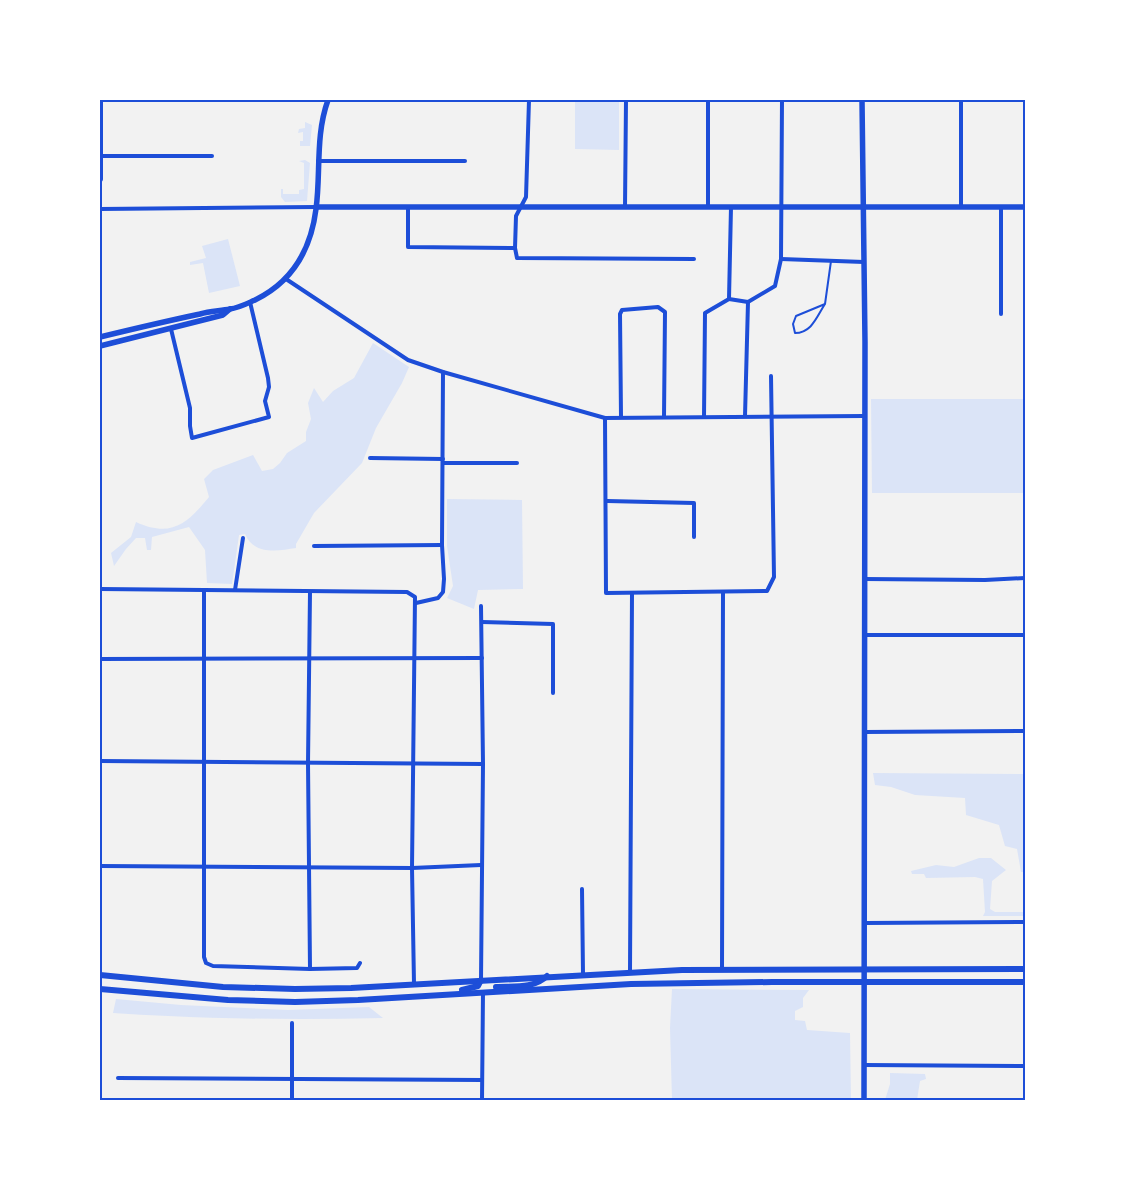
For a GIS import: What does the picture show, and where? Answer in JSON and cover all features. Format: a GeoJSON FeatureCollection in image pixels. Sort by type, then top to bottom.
{"type":"FeatureCollection","features":[{"type":"Feature","properties":{"kind":"main road"},"geometry":{"type":"LineString","coordinates":[[100,100],[100,179]]}},
{"type":"Feature","properties":{"kind":"main road"},"geometry":{"type":"LineString","coordinates":[[100,337],[210,311],[230,309],[250,302],[275,289],[286,279],[305,251],[313,228],[316,207],[320,128],[328,100]]}},
{"type":"Feature","properties":{"kind":"main road"},"geometry":{"type":"LineString","coordinates":[[862,100],[864,262],[864,1100]]}},
{"type":"Feature","properties":{"kind":"main road"},"geometry":{"type":"LineString","coordinates":[[316,207],[1025,206]]}},
{"type":"Feature","properties":{"kind":"main road"},"geometry":{"type":"LineString","coordinates":[[100,346],[223,315],[230,309]]}},
{"type":"Feature","properties":{"kind":"main road"},"geometry":{"type":"LineString","coordinates":[[100,976],[223,987],[270,989],[351,988],[583,974],[722,969],[1025,969]]}},
{"type":"Feature","properties":{"kind":"main road"},"geometry":{"type":"LineString","coordinates":[[484,992],[489,988],[532,985],[540,982],[546,976]]}},
{"type":"Feature","properties":{"kind":"main road"},"geometry":{"type":"LineString","coordinates":[[418,996],[424,992],[463,990],[478,986],[481,980]]}},
{"type":"Feature","properties":{"kind":"main road"},"geometry":{"type":"LineString","coordinates":[[100,989],[194,998],[262,1002],[318,1002],[631,984],[864,981],[1025,982]]}},
{"type":"Feature","properties":{"kind":"street"},"geometry":{"type":"LineString","coordinates":[[528,100],[526,196],[516,216],[515,248],[517,258],[694,259]]}},
{"type":"Feature","properties":{"kind":"street"},"geometry":{"type":"LineString","coordinates":[[625,207],[626,100]]}},
{"type":"Feature","properties":{"kind":"street"},"geometry":{"type":"LineString","coordinates":[[708,100],[708,207]]}},
{"type":"Feature","properties":{"kind":"street"},"geometry":{"type":"LineString","coordinates":[[704,417],[705,313],[729,299],[748,302],[775,286],[781,259],[782,100]]}},
{"type":"Feature","properties":{"kind":"street"},"geometry":{"type":"LineString","coordinates":[[961,100],[961,206]]}},
{"type":"Feature","properties":{"kind":"street"},"geometry":{"type":"LineString","coordinates":[[100,156],[212,156]]}},
{"type":"Feature","properties":{"kind":"street"},"geometry":{"type":"LineString","coordinates":[[318,161],[465,161]]}},
{"type":"Feature","properties":{"kind":"street"},"geometry":{"type":"LineString","coordinates":[[1001,206],[1001,314]]}},
{"type":"Feature","properties":{"kind":"street"},"geometry":{"type":"LineString","coordinates":[[100,209],[316,207]]}},
{"type":"Feature","properties":{"kind":"street"},"geometry":{"type":"LineString","coordinates":[[408,207],[408,247],[515,248]]}},
{"type":"Feature","properties":{"kind":"street"},"geometry":{"type":"LineString","coordinates":[[729,299],[731,207]]}},
{"type":"Feature","properties":{"kind":"street"},"geometry":{"type":"LineString","coordinates":[[781,259],[864,262]]}},
{"type":"Feature","properties":{"kind":"street"},"geometry":{"type":"LineString","coordinates":[[286,279],[408,360],[443,372],[605,418],[864,416]]}},
{"type":"Feature","properties":{"kind":"street"},"geometry":{"type":"LineString","coordinates":[[171,329],[190,408],[192,438],[269,417],[265,400],[269,388],[268,378],[250,302]]}},
{"type":"Feature","properties":{"kind":"street"},"geometry":{"type":"LineString","coordinates":[[745,416],[748,302]]}},
{"type":"Feature","properties":{"kind":"street"},"geometry":{"type":"LineString","coordinates":[[621,417],[620,314],[622,310],[658,306],[665,312],[664,417]]}},
{"type":"Feature","properties":{"kind":"street"},"geometry":{"type":"LineString","coordinates":[[416,603],[438,598],[443,592],[443,372]]}},
{"type":"Feature","properties":{"kind":"street"},"geometry":{"type":"LineString","coordinates":[[605,418],[607,501],[606,593],[766,591],[774,577],[771,376]]}},
{"type":"Feature","properties":{"kind":"street"},"geometry":{"type":"LineString","coordinates":[[370,458],[517,463]]}},
{"type":"Feature","properties":{"kind":"street"},"geometry":{"type":"LineString","coordinates":[[607,501],[694,503],[694,537]]}},
{"type":"Feature","properties":{"kind":"street"},"geometry":{"type":"LineString","coordinates":[[236,590],[243,538]]}},
{"type":"Feature","properties":{"kind":"street"},"geometry":{"type":"LineString","coordinates":[[314,546],[442,546]]}},
{"type":"Feature","properties":{"kind":"street"},"geometry":{"type":"LineString","coordinates":[[864,579],[984,580],[1025,578]]}},
{"type":"Feature","properties":{"kind":"street"},"geometry":{"type":"LineString","coordinates":[[100,589],[407,592],[415,596],[412,868],[414,984]]}},
{"type":"Feature","properties":{"kind":"street"},"geometry":{"type":"LineString","coordinates":[[204,591],[204,957],[206,962],[213,966],[310,969],[357,968],[360,963]]}},
{"type":"Feature","properties":{"kind":"street"},"geometry":{"type":"LineString","coordinates":[[310,592],[308,763],[310,969]]}},
{"type":"Feature","properties":{"kind":"street"},"geometry":{"type":"LineString","coordinates":[[630,972],[632,592]]}},
{"type":"Feature","properties":{"kind":"street"},"geometry":{"type":"LineString","coordinates":[[722,969],[723,592]]}},
{"type":"Feature","properties":{"kind":"street"},"geometry":{"type":"LineString","coordinates":[[481,606],[483,764],[481,980]]}},
{"type":"Feature","properties":{"kind":"street"},"geometry":{"type":"LineString","coordinates":[[482,622],[553,624],[553,693]]}},
{"type":"Feature","properties":{"kind":"street"},"geometry":{"type":"LineString","coordinates":[[864,635],[1025,635]]}},
{"type":"Feature","properties":{"kind":"street"},"geometry":{"type":"LineString","coordinates":[[100,659],[482,658]]}},
{"type":"Feature","properties":{"kind":"street"},"geometry":{"type":"LineString","coordinates":[[864,732],[1025,731]]}},
{"type":"Feature","properties":{"kind":"street"},"geometry":{"type":"LineString","coordinates":[[100,761],[483,764]]}},
{"type":"Feature","properties":{"kind":"street"},"geometry":{"type":"LineString","coordinates":[[100,866],[412,868],[481,864]]}},
{"type":"Feature","properties":{"kind":"street"},"geometry":{"type":"LineString","coordinates":[[582,889],[583,974]]}},
{"type":"Feature","properties":{"kind":"street"},"geometry":{"type":"LineString","coordinates":[[865,923],[1025,922]]}},
{"type":"Feature","properties":{"kind":"street"},"geometry":{"type":"LineString","coordinates":[[482,1100],[484,992]]}},
{"type":"Feature","properties":{"kind":"street"},"geometry":{"type":"LineString","coordinates":[[292,1023],[292,1100]]}},
{"type":"Feature","properties":{"kind":"street"},"geometry":{"type":"LineString","coordinates":[[864,1065],[1025,1066]]}},
{"type":"Feature","properties":{"kind":"street"},"geometry":{"type":"LineString","coordinates":[[118,1078],[482,1080]]}},
{"type":"Feature","properties":{"kind":"lane"},"geometry":{"type":"LineString","coordinates":[[826,304],[796,316],[793,324],[795,333],[802,333],[810,329],[826,304],[831,261]]}},
{"type":"Feature","properties":{"kind":"shaded area"},"geometry":{"type":"Polygon","coordinates":[[[575,100],[619,100],[619,150],[575,149],[575,100]]]}},
{"type":"Feature","properties":{"kind":"shaded area"},"geometry":{"type":"Polygon","coordinates":[[[305,122],[312,125],[310,146],[300,146],[300,141],[303,141],[303,132],[298,133],[299,129],[305,128],[305,122]]]}},
{"type":"Feature","properties":{"kind":"shaded area"},"geometry":{"type":"Polygon","coordinates":[[[305,160],[310,163],[307,201],[285,202],[281,197],[281,189],[283,189],[283,194],[299,194],[299,190],[304,189],[304,163],[299,161],[305,160]]]}},
{"type":"Feature","properties":{"kind":"shaded area"},"geometry":{"type":"Polygon","coordinates":[[[228,239],[240,286],[209,293],[203,263],[190,265],[190,262],[206,258],[202,246],[228,239]]]}},
{"type":"Feature","properties":{"kind":"shaded area"},"geometry":{"type":"Polygon","coordinates":[[[373,343],[409,367],[376,428],[362,463],[314,513],[296,544],[296,548],[267,550],[254,545],[245,534],[239,535],[232,584],[207,583],[205,550],[189,527],[152,537],[151,550],[147,550],[145,538],[136,538],[114,566],[111,553],[131,537],[136,522],[159,529],[169,528],[177,526],[193,515],[209,497],[204,479],[213,470],[253,455],[262,471],[273,469],[287,453],[306,441],[306,432],[311,419],[308,403],[314,388],[323,402],[333,391],[354,378],[373,343]]]}},
{"type":"Feature","properties":{"kind":"shaded area"},"geometry":{"type":"Polygon","coordinates":[[[871,399],[1025,399],[1025,493],[872,493],[871,399]]]}},
{"type":"Feature","properties":{"kind":"shaded area"},"geometry":{"type":"Polygon","coordinates":[[[447,499],[522,500],[523,589],[478,590],[474,609],[447,598],[453,586],[447,546],[447,499]]]}},
{"type":"Feature","properties":{"kind":"shaded area"},"geometry":{"type":"Polygon","coordinates":[[[873,773],[1025,774],[1025,872],[1021,872],[1017,849],[1005,846],[999,825],[966,815],[965,798],[915,795],[891,787],[875,785],[873,773]]]}},
{"type":"Feature","properties":{"kind":"shaded area"},"geometry":{"type":"Polygon","coordinates":[[[979,858],[991,858],[1006,870],[992,881],[990,909],[995,912],[1025,912],[1025,916],[983,916],[985,912],[983,879],[975,877],[926,878],[924,874],[912,874],[911,871],[936,865],[954,867],[979,858]]]}},
{"type":"Feature","properties":{"kind":"shaded area"},"geometry":{"type":"Polygon","coordinates":[[[672,989],[809,990],[803,998],[803,1007],[795,1011],[795,1020],[805,1021],[807,1030],[850,1033],[851,1100],[672,1100],[670,1028],[672,989]]]}},
{"type":"Feature","properties":{"kind":"shaded area"},"geometry":{"type":"Polygon","coordinates":[[[116,999],[181,1005],[288,1010],[369,1007],[383,1018],[180,1017],[113,1013],[116,999]]]}},
{"type":"Feature","properties":{"kind":"shaded area"},"geometry":{"type":"Polygon","coordinates":[[[890,1073],[925,1074],[926,1079],[920,1081],[917,1100],[885,1100],[890,1084],[890,1073]]]}}]}
